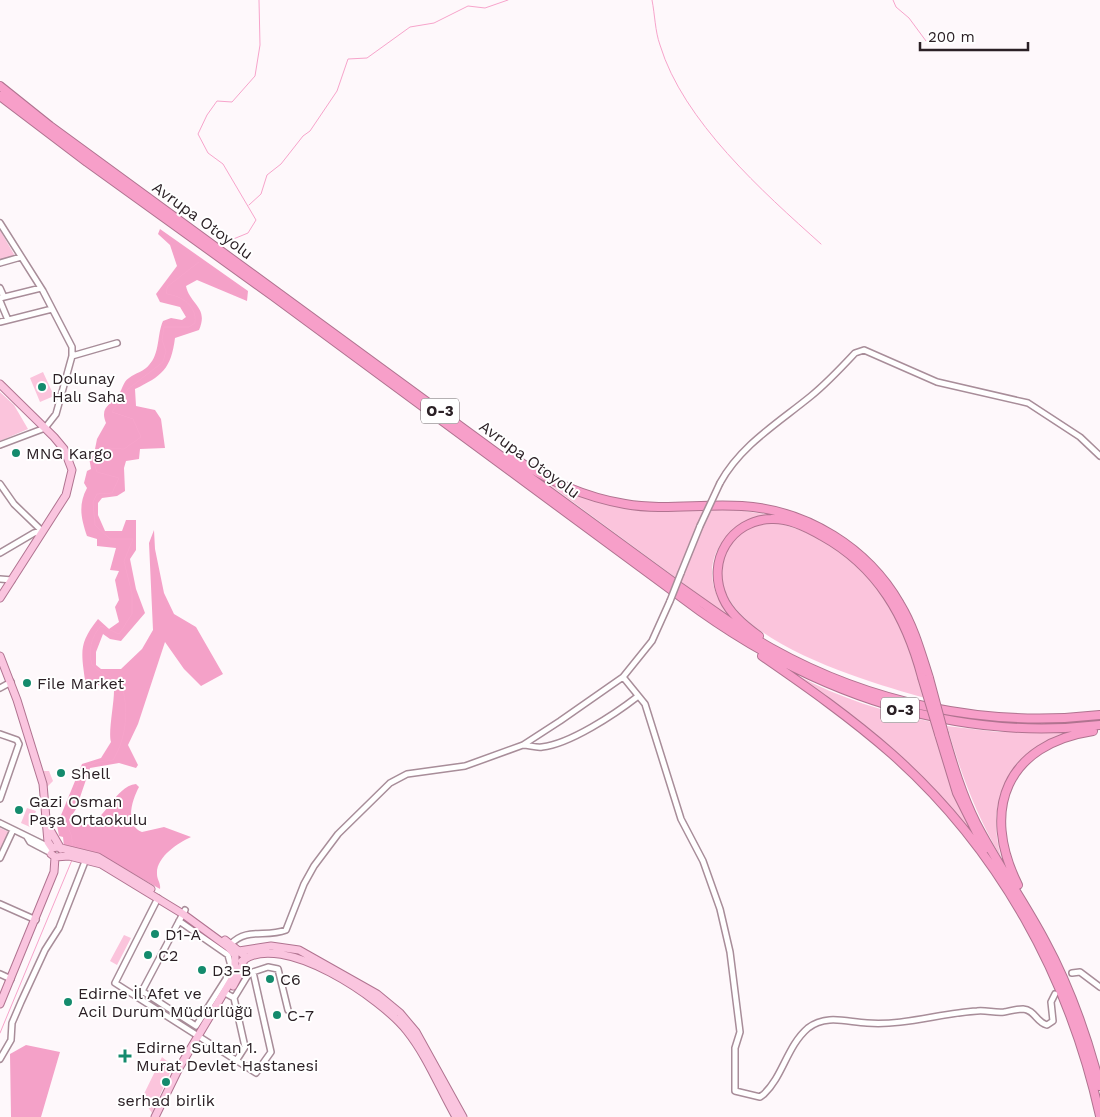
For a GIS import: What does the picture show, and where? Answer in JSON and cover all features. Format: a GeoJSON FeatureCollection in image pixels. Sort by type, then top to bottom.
{"type":"FeatureCollection","features":[{"type":"Feature","properties":{"kind":"highway","name":"Avrupa Otoyolu"},"geometry":{"type":"LineString","coordinates":[[0,86],[58,132],[728,622],[789,658],[839,681],[902,701],[963,713],[1027,718],[1100,715]]}},
{"type":"Feature","properties":{"kind":"highway","name":"Avrupa Otoyolu"},"geometry":{"type":"LineString","coordinates":[[0,96],[87,162],[718,624],[794,669],[834,687],[892,708],[939,718],[1004,727],[1060,728],[1100,725]]}},
{"type":"Feature","properties":{"kind":"highway"},"geometry":{"type":"LineString","coordinates":[[460,426],[550,480],[602,499],[654,507],[756,507],[789,515],[820,528],[855,551],[890,588],[911,625],[942,734],[953,781],[968,818],[1033,932],[1065,998],[1082,1049],[1100,1116]]}},
{"type":"Feature","properties":{"kind":"highway"},"geometry":{"type":"LineString","coordinates":[[839,681],[756,634],[740,621],[726,604],[718,586],[718,562],[729,539],[742,528],[756,521],[770,519],[791,522],[827,538],[856,559],[878,582],[898,612],[926,678]]}},
{"type":"Feature","properties":{"kind":"highway"},"geometry":{"type":"LineString","coordinates":[[718,624],[827,702],[893,755],[933,795],[971,838],[1008,890]]}},
{"type":"Feature","properties":{"kind":"highway"},"geometry":{"type":"LineString","coordinates":[[1100,730],[1064,737],[1037,752],[1016,774],[1002,803],[1000,828],[1005,856],[1076,1010],[1100,1086]]}},
{"type":"Feature","properties":{"kind":"highway"},"geometry":{"type":"LineString","coordinates":[[942,734],[976,824],[1045,940]]}},
{"type":"Feature","properties":{"kind":"main road"},"geometry":{"type":"LineString","coordinates":[[0,384],[64,449],[72,470],[66,496],[0,597]]}},
{"type":"Feature","properties":{"kind":"main road"},"geometry":{"type":"LineString","coordinates":[[0,656],[42,784],[48,825],[55,852],[54,872],[36,920],[0,1004]]}},
{"type":"Feature","properties":{"kind":"main road"},"geometry":{"type":"LineString","coordinates":[[55,852],[101,864],[231,944],[239,956],[240,975],[231,996],[199,1036]]}},
{"type":"Feature","properties":{"kind":"main road"},"geometry":{"type":"LineString","coordinates":[[55,852],[98,857],[239,956],[274,952],[295,956],[352,985],[378,1002],[411,1036],[456,1117]]}},
{"type":"Feature","properties":{"kind":"main road"},"geometry":{"type":"LineString","coordinates":[[239,956],[272,946],[299,950],[377,994],[400,1013],[416,1032],[463,1117]]}},
{"type":"Feature","properties":{"kind":"main road"},"geometry":{"type":"LineString","coordinates":[[155,1117],[179,1068],[235,974],[239,956]]}},
{"type":"Feature","properties":{"kind":"street"},"geometry":{"type":"LineString","coordinates":[[0,223],[41,288],[72,347],[72,356],[56,414],[45,428],[0,445]]}},
{"type":"Feature","properties":{"kind":"street"},"geometry":{"type":"LineString","coordinates":[[0,263],[20,257]]}},
{"type":"Feature","properties":{"kind":"street"},"geometry":{"type":"LineString","coordinates":[[0,288],[8,320]]}},
{"type":"Feature","properties":{"kind":"street"},"geometry":{"type":"LineString","coordinates":[[2,299],[41,288]]}},
{"type":"Feature","properties":{"kind":"street"},"geometry":{"type":"LineString","coordinates":[[0,322],[52,309]]}},
{"type":"Feature","properties":{"kind":"street"},"geometry":{"type":"LineString","coordinates":[[72,356],[117,344]]}},
{"type":"Feature","properties":{"kind":"street"},"geometry":{"type":"LineString","coordinates":[[231,944],[243,935],[286,930],[304,884],[314,866],[344,828],[395,780],[416,773],[459,768],[523,744],[624,677],[652,641],[700,526],[720,483],[732,463],[743,450],[814,394],[855,353],[864,350],[937,382],[1028,403],[1076,434],[1100,456]]}},
{"type":"Feature","properties":{"kind":"street"},"geometry":{"type":"LineString","coordinates":[[0,484],[14,504],[42,531]]}},
{"type":"Feature","properties":{"kind":"street"},"geometry":{"type":"LineString","coordinates":[[0,553],[34,533],[42,531]]}},
{"type":"Feature","properties":{"kind":"street"},"geometry":{"type":"LineString","coordinates":[[0,578],[12,580]]}},
{"type":"Feature","properties":{"kind":"street"},"geometry":{"type":"LineString","coordinates":[[624,677],[645,704],[681,819],[703,861],[724,927],[730,952],[740,1032],[735,1048],[735,1091],[760,1098],[794,1046],[808,1029],[820,1022],[834,1019],[868,1024],[890,1023],[976,1011],[1004,1012],[1019,1009],[1031,1011],[1041,1022],[1047,1025],[1053,1021],[1051,1002],[1055,994]]}},
{"type":"Feature","properties":{"kind":"street"},"geometry":{"type":"LineString","coordinates":[[0,688],[10,682]]}},
{"type":"Feature","properties":{"kind":"street"},"geometry":{"type":"LineString","coordinates":[[523,744],[542,747],[561,741],[617,713],[638,697]]}},
{"type":"Feature","properties":{"kind":"street"},"geometry":{"type":"LineString","coordinates":[[0,734],[17,740],[19,744],[0,798]]}},
{"type":"Feature","properties":{"kind":"street"},"geometry":{"type":"LineString","coordinates":[[0,823],[26,837],[30,842],[55,852]]}},
{"type":"Feature","properties":{"kind":"street"},"geometry":{"type":"LineString","coordinates":[[0,858],[13,830]]}},
{"type":"Feature","properties":{"kind":"street"},"geometry":{"type":"LineString","coordinates":[[0,1059],[11,1040],[12,1023],[21,1002],[45,950],[59,928],[86,859]]}},
{"type":"Feature","properties":{"kind":"street"},"geometry":{"type":"LineString","coordinates":[[158,898],[115,983],[256,1073],[271,1052],[253,972]]}},
{"type":"Feature","properties":{"kind":"street"},"geometry":{"type":"LineString","coordinates":[[0,904],[36,920]]}},
{"type":"Feature","properties":{"kind":"street"},"geometry":{"type":"LineString","coordinates":[[138,998],[183,915],[228,955],[231,966],[226,979],[196,1026],[142,991]]}},
{"type":"Feature","properties":{"kind":"street"},"geometry":{"type":"LineString","coordinates":[[236,1060],[245,1047],[231,996],[248,975],[268,967],[278,969],[288,1010]]}},
{"type":"Feature","properties":{"kind":"street"},"geometry":{"type":"LineString","coordinates":[[1072,973],[1080,972],[1100,987]]}},
{"type":"Feature","properties":{"kind":"street"},"geometry":{"type":"LineString","coordinates":[[0,974],[11,980]]}},
{"type":"Feature","properties":{"kind":"shaded area"},"geometry":{"type":"Polygon","coordinates":[[[160,229],[248,291],[247,301],[197,280],[186,286],[202,316],[199,330],[175,338],[171,357],[164,370],[152,380],[135,389],[136,406],[155,410],[161,419],[165,448],[140,449],[139,459],[126,461],[124,468],[125,491],[117,496],[102,498],[98,503],[98,515],[105,531],[122,531],[126,520],[136,520],[136,550],[130,559],[136,589],[145,613],[121,641],[110,639],[103,634],[96,652],[96,665],[101,669],[121,669],[142,649],[153,630],[149,543],[154,530],[155,549],[164,593],[174,614],[196,627],[223,674],[201,686],[184,669],[165,642],[138,724],[128,745],[138,765],[136,768],[119,763],[90,768],[76,809],[69,820],[80,825],[89,824],[97,819],[127,787],[136,784],[139,787],[132,805],[131,818],[136,829],[142,832],[164,827],[191,837],[169,851],[160,862],[157,874],[160,889],[100,855],[64,847],[63,837],[59,836],[57,825],[82,764],[101,758],[111,742],[110,732],[114,691],[85,680],[82,654],[84,641],[98,619],[109,629],[119,622],[115,607],[119,600],[115,580],[119,571],[110,570],[116,548],[97,546],[97,539],[87,536],[82,517],[82,500],[87,488],[84,483],[87,471],[91,469],[89,457],[99,454],[99,451],[95,449],[97,439],[106,423],[104,417],[105,409],[119,394],[124,383],[131,376],[145,369],[153,360],[163,321],[171,318],[182,320],[186,317],[180,307],[160,302],[156,294],[177,266],[170,245],[158,234],[160,229]]]}},
{"type":"Feature","properties":{"kind":"shaded area"},"geometry":{"type":"Polygon","coordinates":[[[0,230],[15,257],[0,261],[0,230]]]}},
{"type":"Feature","properties":{"kind":"shaded area","name":"Dolunay Halı Saha"},"geometry":{"type":"Polygon","coordinates":[[[43,372],[54,396],[40,402],[30,378],[43,372]]]}},
{"type":"Feature","properties":{"kind":"shaded area"},"geometry":{"type":"Polygon","coordinates":[[[0,392],[14,405],[28,429],[0,441],[0,392]]]}},
{"type":"Feature","properties":{"kind":"shaded area"},"geometry":{"type":"Polygon","coordinates":[[[539,477],[636,509],[737,510],[777,516],[761,517],[747,522],[734,530],[724,540],[716,553],[712,567],[713,582],[718,598],[740,625],[539,477]]]}},
{"type":"Feature","properties":{"kind":"shaded area"},"geometry":{"type":"Polygon","coordinates":[[[776,523],[798,529],[819,538],[856,564],[872,581],[898,618],[908,639],[925,698],[834,669],[799,653],[767,635],[741,614],[725,591],[722,565],[724,553],[729,544],[740,533],[760,525],[776,523]]]}},
{"type":"Feature","properties":{"kind":"shaded area"},"geometry":{"type":"Polygon","coordinates":[[[797,675],[829,691],[863,703],[897,714],[932,722],[957,799],[971,833],[942,800],[797,675]]]}},
{"type":"Feature","properties":{"kind":"shaded area"},"geometry":{"type":"Polygon","coordinates":[[[947,726],[998,732],[1073,731],[1056,743],[1020,760],[1015,765],[1001,794],[996,814],[998,846],[1001,857],[970,793],[957,760],[947,726]]]}},
{"type":"Feature","properties":{"kind":"shaded area"},"geometry":{"type":"Polygon","coordinates":[[[43,771],[49,771],[53,781],[47,787],[43,771]]]}},
{"type":"Feature","properties":{"kind":"shaded area"},"geometry":{"type":"Polygon","coordinates":[[[27,808],[36,811],[30,827],[21,823],[27,808]]]}},
{"type":"Feature","properties":{"kind":"shaded area"},"geometry":{"type":"Polygon","coordinates":[[[0,828],[9,832],[0,852],[0,828]]]}},
{"type":"Feature","properties":{"kind":"shaded area"},"geometry":{"type":"Polygon","coordinates":[[[124,935],[131,938],[117,965],[110,961],[124,935]]]}},
{"type":"Feature","properties":{"kind":"shaded area"},"geometry":{"type":"Polygon","coordinates":[[[26,1045],[60,1052],[41,1117],[11,1117],[10,1054],[26,1045]]]}},
{"type":"Feature","properties":{"kind":"shaded area"},"geometry":{"type":"Polygon","coordinates":[[[162,1057],[173,1066],[152,1113],[142,1098],[162,1057]]]}},
{"type":"Feature","properties":{"kind":"waterway"},"geometry":{"type":"LineString","coordinates":[[231,240],[248,233],[256,220],[223,164],[208,153],[198,134],[207,115],[217,101],[232,102],[255,76],[260,45],[259,0]]}},
{"type":"Feature","properties":{"kind":"waterway"},"geometry":{"type":"LineString","coordinates":[[249,205],[261,194],[267,175],[281,164],[303,136],[310,131],[337,91],[348,59],[367,58],[410,27],[434,23],[468,6],[485,8],[508,0]]}},
{"type":"Feature","properties":{"kind":"waterway"},"geometry":{"type":"LineString","coordinates":[[652,0],[660,45],[671,73],[687,101],[727,153],[775,202],[821,244]]}},
{"type":"Feature","properties":{"kind":"waterway"},"geometry":{"type":"LineString","coordinates":[[893,0],[896,7],[909,18],[926,41]]}},
{"type":"Feature","properties":{"kind":"waterway"},"geometry":{"type":"LineString","coordinates":[[73,847],[71,834],[63,817],[85,767],[98,762],[113,760],[124,732],[126,712],[121,683],[105,675],[92,665],[90,655],[91,644],[101,626],[119,634],[132,614],[132,594],[124,561],[133,539],[110,539],[95,525],[93,502],[97,494],[112,493],[119,478],[97,472],[92,457],[108,448],[124,449],[141,437],[133,419],[112,412],[128,389],[163,362],[166,351],[162,340],[164,327],[189,327],[195,323],[194,312],[191,307],[178,297],[167,294],[166,291],[168,286],[199,262]]}},
{"type":"Feature","properties":{"kind":"waterway"},"geometry":{"type":"LineString","coordinates":[[0,1033],[72,860]]}},
{"type":"Feature","properties":{"kind":"place","name":"Dolunay Halı Saha"},"geometry":{"type":"Point","coordinates":[42,387]}},
{"type":"Feature","properties":{"kind":"place","name":"MNG Kargo"},"geometry":{"type":"Point","coordinates":[16,453]}},
{"type":"Feature","properties":{"kind":"place","name":"File Market"},"geometry":{"type":"Point","coordinates":[27,683]}},
{"type":"Feature","properties":{"kind":"place","name":"Shell"},"geometry":{"type":"Point","coordinates":[61,773]}},
{"type":"Feature","properties":{"kind":"place","name":"Gazi Osman Paşa Ortaokulu"},"geometry":{"type":"Point","coordinates":[19,810]}},
{"type":"Feature","properties":{"kind":"place","name":"D1-A"},"geometry":{"type":"Point","coordinates":[155,934]}},
{"type":"Feature","properties":{"kind":"place","name":"C2"},"geometry":{"type":"Point","coordinates":[148,955]}},
{"type":"Feature","properties":{"kind":"place","name":"D3-B"},"geometry":{"type":"Point","coordinates":[202,970]}},
{"type":"Feature","properties":{"kind":"place","name":"C6"},"geometry":{"type":"Point","coordinates":[270,979]}},
{"type":"Feature","properties":{"kind":"place","name":"Edirne İl Afet ve Acil Durum Müdürlüğü"},"geometry":{"type":"Point","coordinates":[68,1002]}},
{"type":"Feature","properties":{"kind":"place","name":"C-7"},"geometry":{"type":"Point","coordinates":[277,1015]}},
{"type":"Feature","properties":{"kind":"place","name":"Edirne Sultan 1. Murat Devlet Hastanesi"},"geometry":{"type":"Point","coordinates":[125,1056]}},
{"type":"Feature","properties":{"kind":"place","name":"serhad birlik"},"geometry":{"type":"Point","coordinates":[166,1082]}}]}
